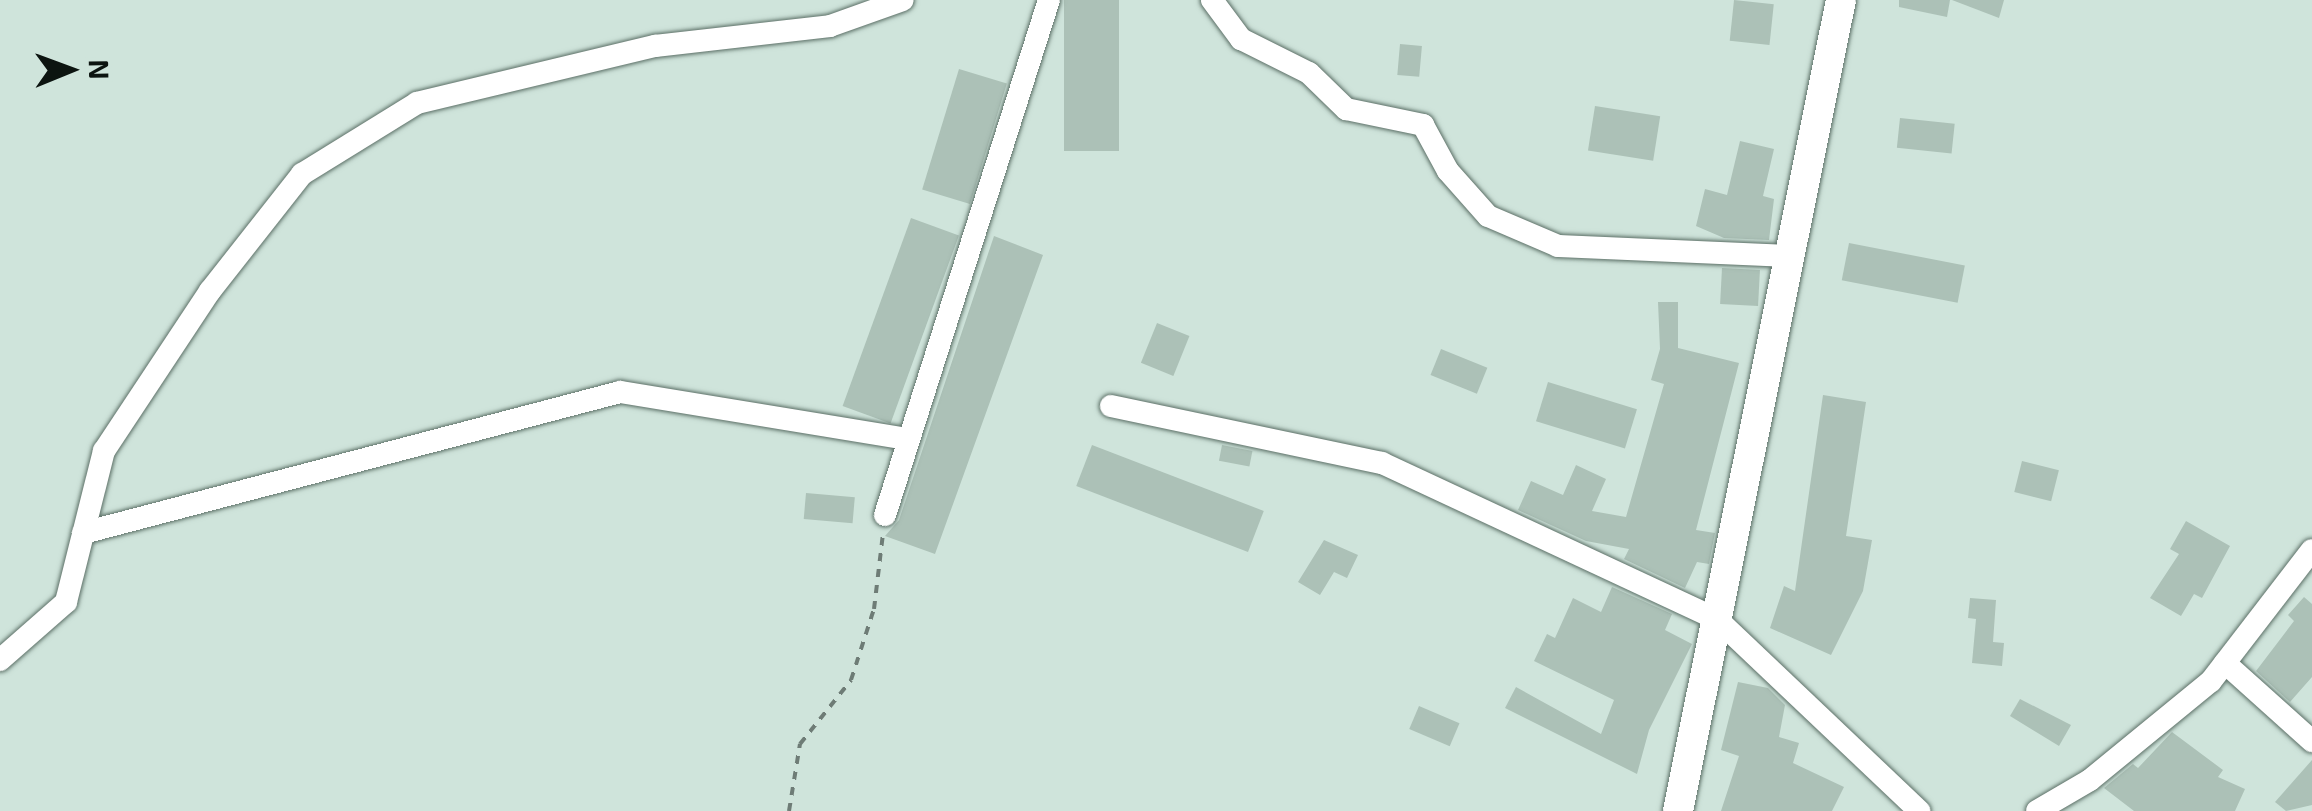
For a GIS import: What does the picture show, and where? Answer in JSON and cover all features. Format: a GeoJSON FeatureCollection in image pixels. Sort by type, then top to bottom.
{"type":"FeatureCollection","features":[{"type":"Feature","properties":{"kind":"street"},"geometry":{"type":"LineString","coordinates":[[0,660],[66,602],[104,451],[210,292],[302,174],[417,103],[655,46],[830,26],[903,0]]}},
{"type":"Feature","properties":{"kind":"street"},"geometry":{"type":"LineString","coordinates":[[885,515],[906,439],[1050,0]]}},
{"type":"Feature","properties":{"kind":"street"},"geometry":{"type":"LineString","coordinates":[[1212,0],[1241,39],[1309,73],[1346,109],[1423,125],[1448,171],[1488,216],[1558,246],[1790,256]]}},
{"type":"Feature","properties":{"kind":"street"},"geometry":{"type":"LineString","coordinates":[[1678,811],[1841,0]]}},
{"type":"Feature","properties":{"kind":"street"},"geometry":{"type":"LineString","coordinates":[[83,533],[620,392],[906,439]]}},
{"type":"Feature","properties":{"kind":"street"},"geometry":{"type":"LineString","coordinates":[[1112,406],[1382,462],[1717,619],[1919,811]]}},
{"type":"Feature","properties":{"kind":"street"},"geometry":{"type":"LineString","coordinates":[[2037,811],[2090,780],[2224,664],[2312,550]]}},
{"type":"Feature","properties":{"kind":"street"},"geometry":{"type":"LineString","coordinates":[[2224,664],[2312,741]]}},
{"type":"Feature","properties":{"kind":"path"},"geometry":{"type":"LineString","coordinates":[[789,811],[800,744],[851,680],[874,609],[885,515]]}},
{"type":"Feature","properties":{"kind":"building"},"geometry":{"type":"Polygon","coordinates":[[[1064,0],[1119,0],[1119,151],[1064,151],[1064,0]]]}},
{"type":"Feature","properties":{"kind":"building"},"geometry":{"type":"Polygon","coordinates":[[[1734,0],[1774,4],[1769,45],[1730,41],[1734,0]]]}},
{"type":"Feature","properties":{"kind":"building"},"geometry":{"type":"Polygon","coordinates":[[[1899,0],[1950,0],[1947,17],[1899,7],[1899,0]]]}},
{"type":"Feature","properties":{"kind":"building"},"geometry":{"type":"Polygon","coordinates":[[[1952,0],[2004,0],[1999,18],[1952,0]]]}},
{"type":"Feature","properties":{"kind":"building"},"geometry":{"type":"Polygon","coordinates":[[[1400,44],[1422,46],[1419,77],[1397,75],[1400,44]]]}},
{"type":"Feature","properties":{"kind":"building"},"geometry":{"type":"Polygon","coordinates":[[[959,69],[1007,84],[970,204],[922,189],[959,69]]]}},
{"type":"Feature","properties":{"kind":"building"},"geometry":{"type":"Polygon","coordinates":[[[1595,106],[1660,116],[1653,161],[1588,150],[1595,106]]]}},
{"type":"Feature","properties":{"kind":"building"},"geometry":{"type":"Polygon","coordinates":[[[1900,118],[1955,124],[1952,154],[1897,148],[1900,118]]]}},
{"type":"Feature","properties":{"kind":"building"},"geometry":{"type":"Polygon","coordinates":[[[1740,141],[1774,149],[1763,196],[1774,199],[1769,240],[1724,238],[1696,226],[1705,189],[1727,195],[1740,141]]]}},
{"type":"Feature","properties":{"kind":"building"},"geometry":{"type":"Polygon","coordinates":[[[911,218],[959,235],[891,423],[843,406],[911,218]]]}},
{"type":"Feature","properties":{"kind":"building"},"geometry":{"type":"Polygon","coordinates":[[[994,236],[1043,255],[935,554],[885,536],[899,520],[994,236]]]}},
{"type":"Feature","properties":{"kind":"building"},"geometry":{"type":"Polygon","coordinates":[[[1849,243],[1965,266],[1958,303],[1842,280],[1849,243]]]}},
{"type":"Feature","properties":{"kind":"building"},"geometry":{"type":"Polygon","coordinates":[[[1722,268],[1760,270],[1758,306],[1720,304],[1722,268]]]}},
{"type":"Feature","properties":{"kind":"building"},"geometry":{"type":"Polygon","coordinates":[[[1658,302],[1678,302],[1678,348],[1739,363],[1696,530],[1715,533],[1709,564],[1697,562],[1685,588],[1624,559],[1629,549],[1586,541],[1518,510],[1531,481],[1563,495],[1576,465],[1606,479],[1592,511],[1626,517],[1664,384],[1651,380],[1660,349],[1658,302]]]}},
{"type":"Feature","properties":{"kind":"building"},"geometry":{"type":"Polygon","coordinates":[[[1157,323],[1189,336],[1173,376],[1141,363],[1157,323]]]}},
{"type":"Feature","properties":{"kind":"building"},"geometry":{"type":"Polygon","coordinates":[[[1441,349],[1487,368],[1477,394],[1431,375],[1441,349]]]}},
{"type":"Feature","properties":{"kind":"building"},"geometry":{"type":"Polygon","coordinates":[[[1548,382],[1637,409],[1625,448],[1536,421],[1548,382]]]}},
{"type":"Feature","properties":{"kind":"building"},"geometry":{"type":"Polygon","coordinates":[[[1823,395],[1866,402],[1846,536],[1872,540],[1863,591],[1831,655],[1770,628],[1784,586],[1795,591],[1823,395]]]}},
{"type":"Feature","properties":{"kind":"building"},"geometry":{"type":"Polygon","coordinates":[[[1092,445],[1264,511],[1248,552],[1076,486],[1092,445]]]}},
{"type":"Feature","properties":{"kind":"building"},"geometry":{"type":"Polygon","coordinates":[[[1222,445],[1252,451],[1249,467],[1219,461],[1222,445]]]}},
{"type":"Feature","properties":{"kind":"building"},"geometry":{"type":"Polygon","coordinates":[[[2022,461],[2059,470],[2051,501],[2014,492],[2022,461]]]}},
{"type":"Feature","properties":{"kind":"building"},"geometry":{"type":"Polygon","coordinates":[[[806,493],[855,497],[853,523],[804,519],[806,493]]]}},
{"type":"Feature","properties":{"kind":"building"},"geometry":{"type":"Polygon","coordinates":[[[2186,521],[2230,546],[2202,598],[2194,594],[2181,616],[2150,598],[2179,554],[2170,549],[2186,521]]]}},
{"type":"Feature","properties":{"kind":"building"},"geometry":{"type":"Polygon","coordinates":[[[1324,540],[1358,555],[1347,578],[1334,572],[1320,595],[1298,582],[1324,540]]]}},
{"type":"Feature","properties":{"kind":"building"},"geometry":{"type":"Polygon","coordinates":[[[1612,587],[1672,614],[1665,630],[1692,644],[1649,730],[1637,774],[1505,708],[1516,687],[1601,734],[1614,700],[1534,661],[1547,634],[1555,638],[1573,598],[1601,612],[1612,587]]]}},
{"type":"Feature","properties":{"kind":"building"},"geometry":{"type":"Polygon","coordinates":[[[2304,597],[2312,604],[2312,677],[2290,702],[2256,671],[2294,621],[2288,615],[2304,597]]]}},
{"type":"Feature","properties":{"kind":"building"},"geometry":{"type":"Polygon","coordinates":[[[1970,598],[1996,600],[1993,642],[2004,643],[2002,666],[1972,663],[1976,619],[1968,618],[1970,598]]]}},
{"type":"Feature","properties":{"kind":"building"},"geometry":{"type":"Polygon","coordinates":[[[1738,682],[1768,688],[1785,705],[1779,737],[1799,743],[1793,763],[1844,787],[1832,811],[1721,811],[1739,756],[1721,750],[1738,682]]]}},
{"type":"Feature","properties":{"kind":"building"},"geometry":{"type":"Polygon","coordinates":[[[2020,699],[2071,725],[2059,746],[2010,716],[2020,699]]]}},
{"type":"Feature","properties":{"kind":"building"},"geometry":{"type":"Polygon","coordinates":[[[1419,706],[1460,723],[1450,746],[1409,729],[1419,706]]]}},
{"type":"Feature","properties":{"kind":"building"},"geometry":{"type":"Polygon","coordinates":[[[2172,732],[2223,770],[2218,777],[2245,789],[2235,811],[2134,811],[2104,788],[2133,764],[2138,768],[2172,732]]]}},
{"type":"Feature","properties":{"kind":"building"},"geometry":{"type":"Polygon","coordinates":[[[2312,760],[2312,805],[2286,811],[2275,802],[2312,760]]]}}]}
